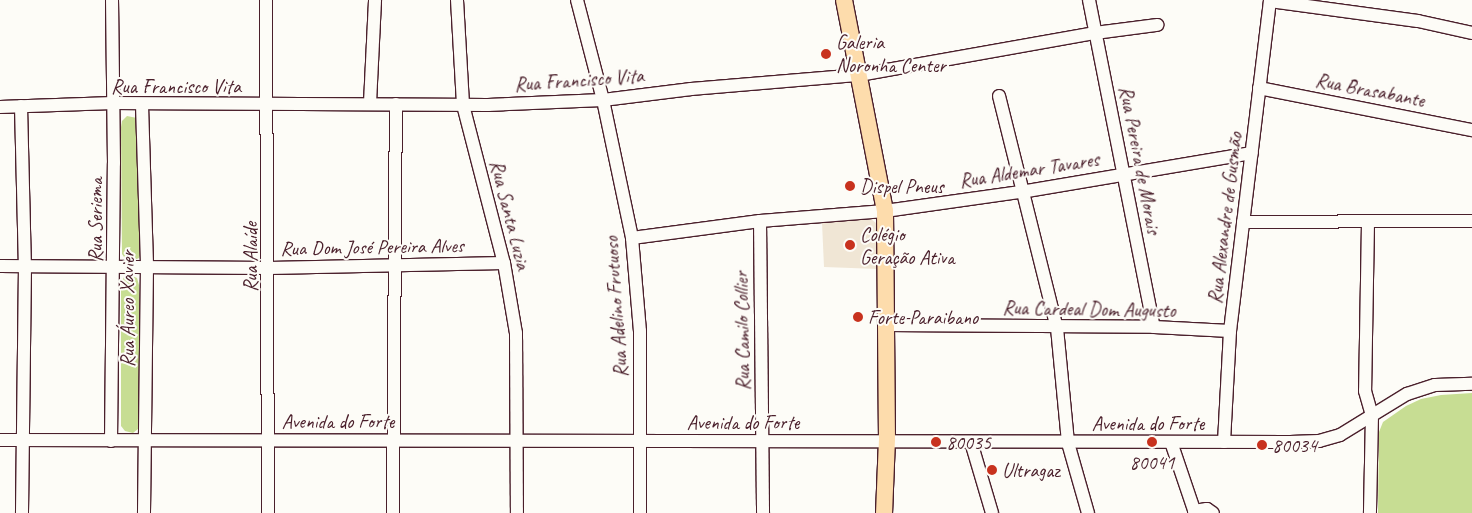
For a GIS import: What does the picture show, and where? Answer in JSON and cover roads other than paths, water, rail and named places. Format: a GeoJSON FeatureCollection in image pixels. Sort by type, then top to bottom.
{"type":"FeatureCollection","features":[{"type":"Feature","properties":{"kind":"main road"},"geometry":{"type":"LineString","coordinates":[[844,0],[885,210],[887,443],[884,513]]}},
{"type":"Feature","properties":{"kind":"street","name":"Rua Seriema"},"geometry":{"type":"LineString","coordinates":[[111,441],[113,267],[112,0]]}},
{"type":"Feature","properties":{"kind":"street","name":"Rua Alaíde"},"geometry":{"type":"LineString","coordinates":[[266,0],[269,268],[268,513]]}},
{"type":"Feature","properties":{"kind":"street"},"geometry":{"type":"LineString","coordinates":[[370,103],[375,0]]}},
{"type":"Feature","properties":{"kind":"street","name":"Rua Santa Luzia"},"geometry":{"type":"LineString","coordinates":[[457,0],[463,105],[504,263],[516,333],[517,513]]}},
{"type":"Feature","properties":{"kind":"street","name":"Rua Adelino Frutuoso"},"geometry":{"type":"LineString","coordinates":[[577,0],[603,100],[632,238],[640,331],[640,513]]}},
{"type":"Feature","properties":{"kind":"street","name":"Rua Pereira de Morais"},"geometry":{"type":"LineString","coordinates":[[1089,0],[1154,327]]}},
{"type":"Feature","properties":{"kind":"street"},"geometry":{"type":"LineString","coordinates":[[1270,0],[1418,21],[1472,33]]}},
{"type":"Feature","properties":{"kind":"street","name":"Rua Alexandre de Gusmão"},"geometry":{"type":"LineString","coordinates":[[1224,442],[1230,331],[1270,0]]}},
{"type":"Feature","properties":{"kind":"street","name":"Rua Francisco Vita"},"geometry":{"type":"LineString","coordinates":[[0,107],[113,104],[267,105],[370,103],[463,105],[603,100],[691,89],[859,75],[1095,33],[1156,25]]}},
{"type":"Feature","properties":{"kind":"street","name":"Rua Brasabante"},"geometry":{"type":"LineString","coordinates":[[1260,88],[1472,130]]}},
{"type":"Feature","properties":{"kind":"street"},"geometry":{"type":"LineString","coordinates":[[998,96],[1057,328],[1068,443],[1088,513]]}},
{"type":"Feature","properties":{"kind":"street"},"geometry":{"type":"LineString","coordinates":[[393,513],[396,104]]}},
{"type":"Feature","properties":{"kind":"street","name":"Rua Áureo Xavier"},"geometry":{"type":"LineString","coordinates":[[142,105],[147,266],[144,513]]}},
{"type":"Feature","properties":{"kind":"street"},"geometry":{"type":"LineString","coordinates":[[21,106],[25,266],[22,513]]}},
{"type":"Feature","properties":{"kind":"street","name":"Rua Aldemar Tavares"},"geometry":{"type":"LineString","coordinates":[[632,238],[760,221],[885,210],[1022,192],[1252,153]]}},
{"type":"Feature","properties":{"kind":"street","name":"Rua Camilo Collier"},"geometry":{"type":"LineString","coordinates":[[760,221],[762,513]]}},
{"type":"Feature","properties":{"kind":"street"},"geometry":{"type":"LineString","coordinates":[[1243,222],[1472,222]]}},
{"type":"Feature","properties":{"kind":"street"},"geometry":{"type":"LineString","coordinates":[[1368,223],[1365,391],[1372,415],[1370,513]]}},
{"type":"Feature","properties":{"kind":"street","name":"Rua Dom José Pereira Alves"},"geometry":{"type":"LineString","coordinates":[[0,266],[269,268],[504,263]]}},
{"type":"Feature","properties":{"kind":"street","name":"Rua Cardeal Dom Augusto"},"geometry":{"type":"LineString","coordinates":[[886,325],[1057,328],[1154,327],[1230,331]]}},
{"type":"Feature","properties":{"kind":"street","name":"Avenida do Forte"},"geometry":{"type":"LineString","coordinates":[[0,440],[393,439],[887,443],[1319,441],[1340,435],[1407,394],[1435,385],[1472,384]]}},
{"type":"Feature","properties":{"kind":"street"},"geometry":{"type":"LineString","coordinates":[[971,442],[992,513]]}},
{"type":"Feature","properties":{"kind":"street"},"geometry":{"type":"LineString","coordinates":[[1171,442],[1195,512],[1208,509],[1213,513]]}},
{"type":"Feature","properties":{"kind":"place","name":"Galeria Noronha Center"},"geometry":{"type":"Point","coordinates":[826,54]}},
{"type":"Feature","properties":{"kind":"place","name":"Dispel Pneus"},"geometry":{"type":"Point","coordinates":[850,186]}},
{"type":"Feature","properties":{"kind":"place","name":"Colégio Geração Ativa"},"geometry":{"type":"Point","coordinates":[850,245]}},
{"type":"Feature","properties":{"kind":"place","name":"Forte Paraibano"},"geometry":{"type":"Point","coordinates":[858,317]}},
{"type":"Feature","properties":{"kind":"place","name":"80035"},"geometry":{"type":"Point","coordinates":[936,442]}},
{"type":"Feature","properties":{"kind":"place","name":"80041"},"geometry":{"type":"Point","coordinates":[1152,442]}},
{"type":"Feature","properties":{"kind":"place","name":"80034"},"geometry":{"type":"Point","coordinates":[1262,445]}},
{"type":"Feature","properties":{"kind":"place","name":"Ultragaz"},"geometry":{"type":"Point","coordinates":[992,470]}}]}
